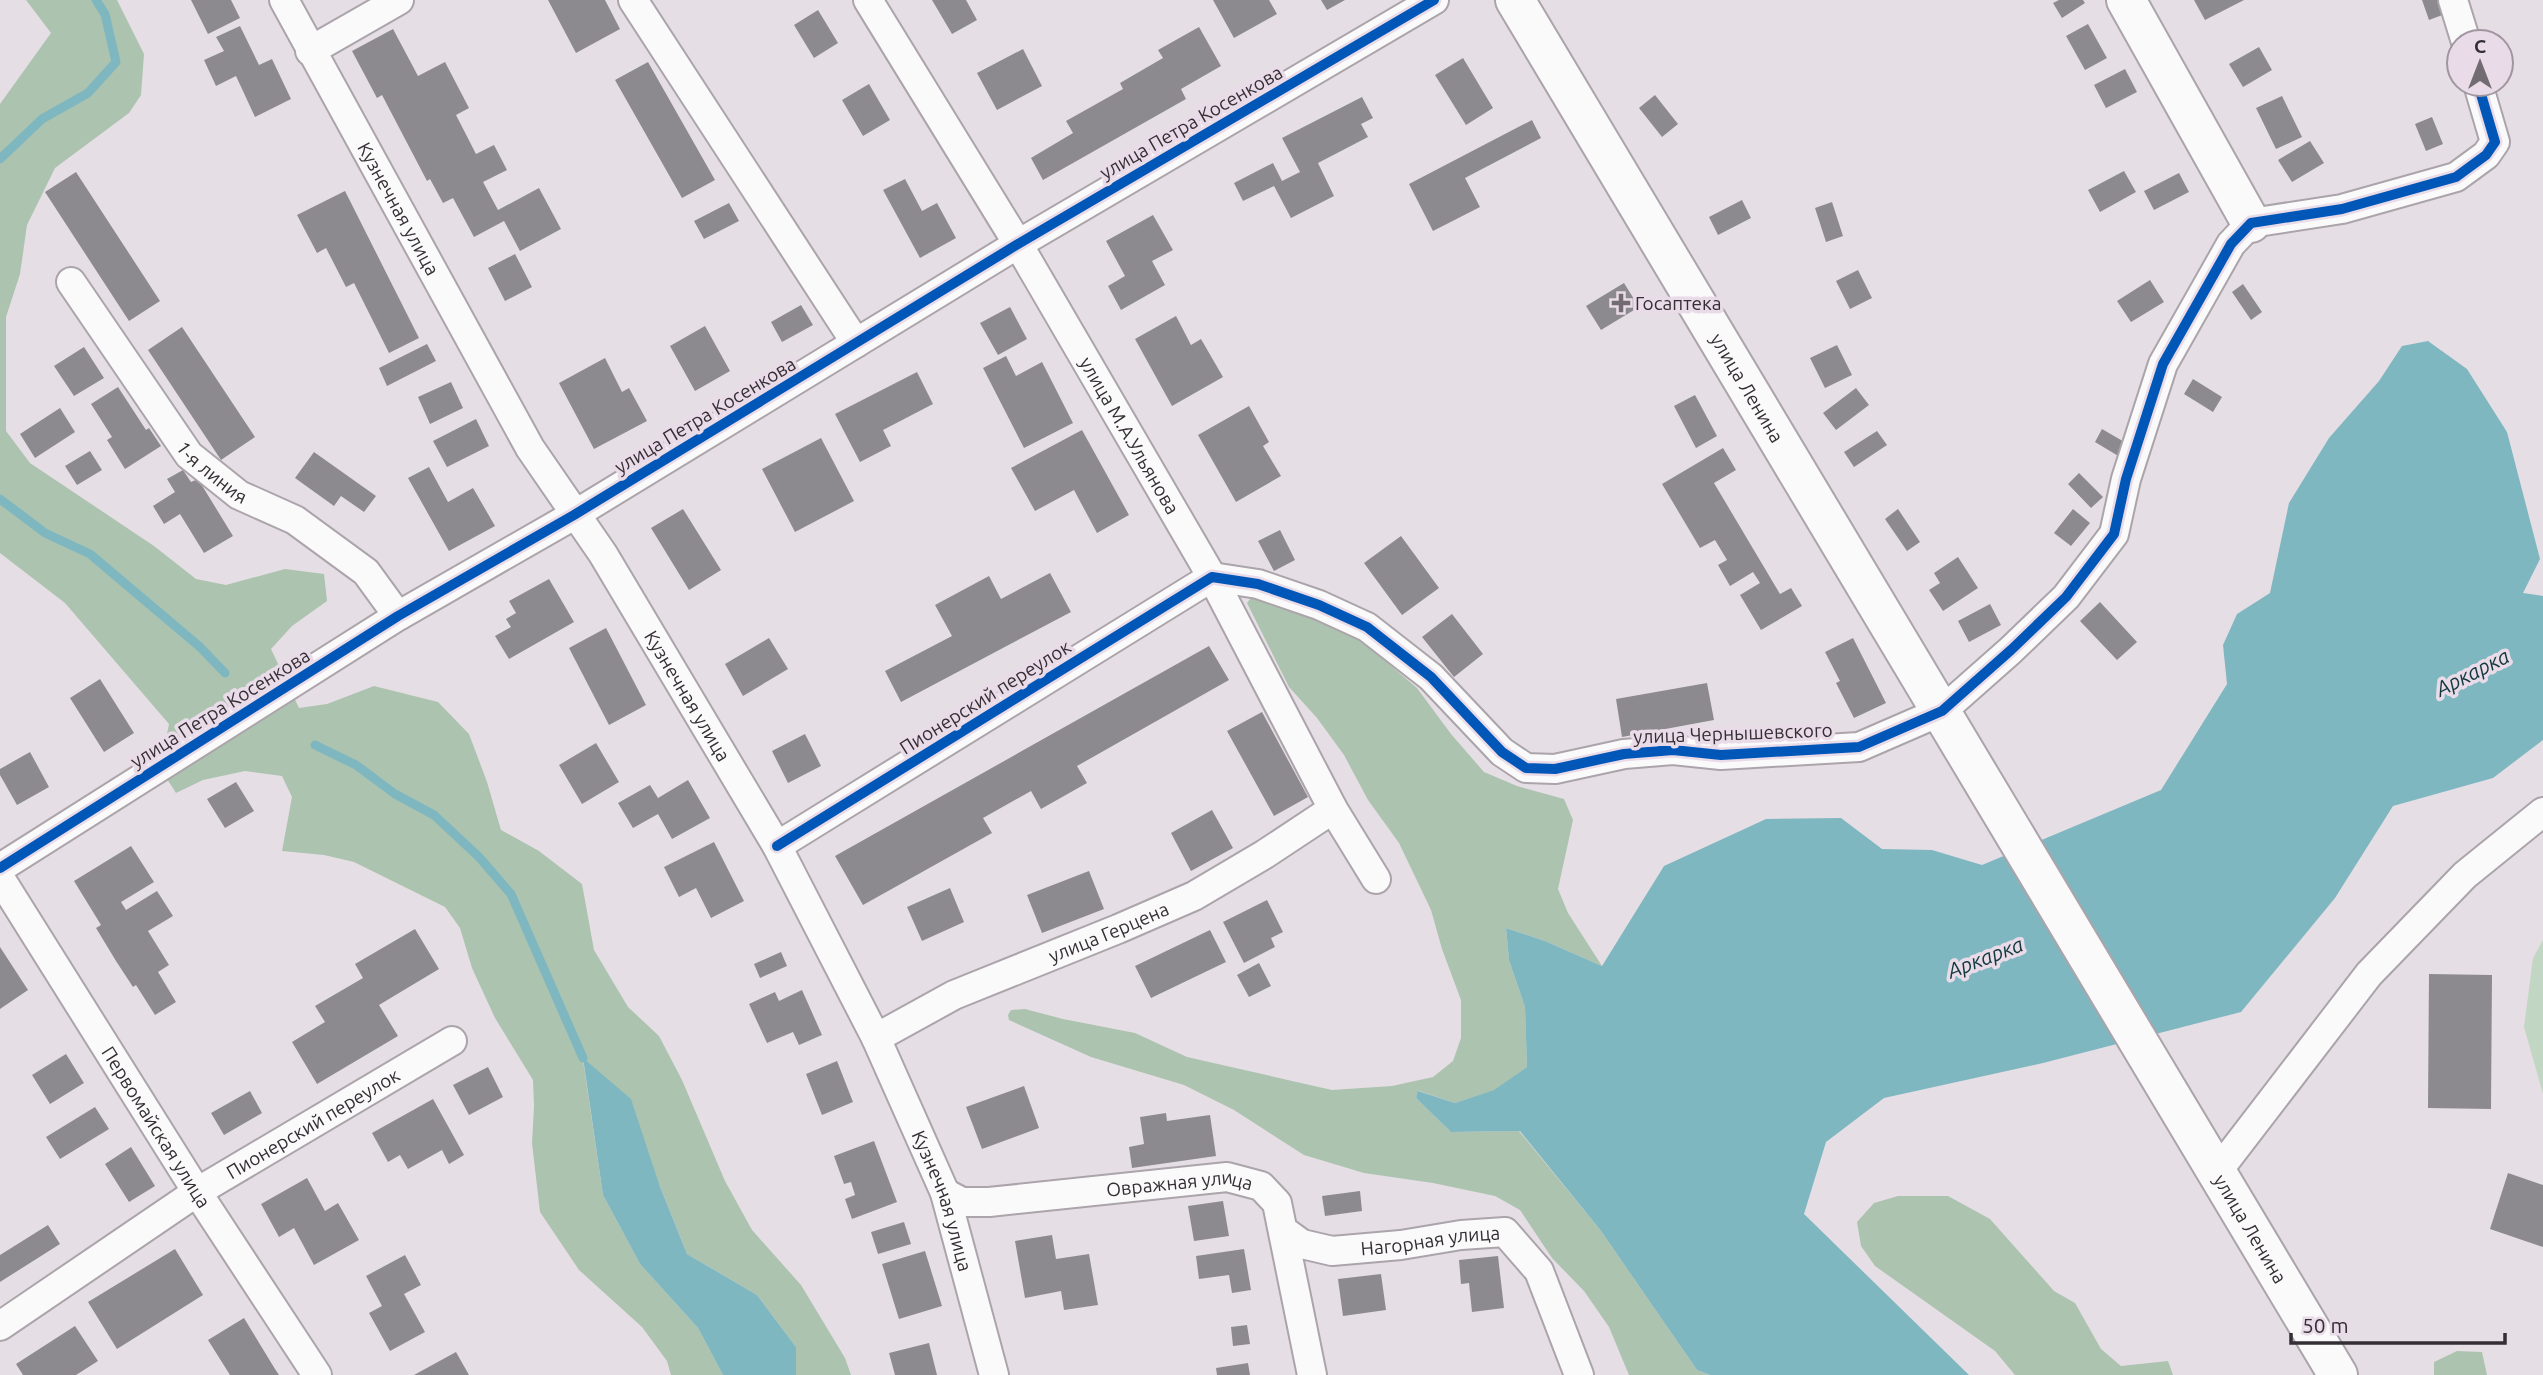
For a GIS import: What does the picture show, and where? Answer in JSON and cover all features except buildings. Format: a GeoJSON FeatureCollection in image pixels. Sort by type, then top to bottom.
{"type":"FeatureCollection","features":[{"type":"Feature","properties":{"kind":"main road","name":"улица Ленина"},"geometry":{"type":"LineString","coordinates":[[1515,0],[2338,1375]]}},
{"type":"Feature","properties":{"kind":"main road"},"geometry":{"type":"LineString","coordinates":[[2126,0],[2251,223]]}},
{"type":"Feature","properties":{"kind":"street","name":"Кузнечная улица"},"geometry":{"type":"LineString","coordinates":[[284,0],[530,448],[603,554],[777,846],[876,1038],[945,1193],[994,1375]]}},
{"type":"Feature","properties":{"kind":"street"},"geometry":{"type":"LineString","coordinates":[[310,51],[399,0]]}},
{"type":"Feature","properties":{"kind":"street"},"geometry":{"type":"LineString","coordinates":[[634,0],[856,343]]}},
{"type":"Feature","properties":{"kind":"street","name":"улица М.А.Ульянова"},"geometry":{"type":"LineString","coordinates":[[867,0],[1018,244],[1212,577],[1333,809],[1376,879]]}},
{"type":"Feature","properties":{"kind":"street","name":"улица Петра Косенкова"},"geometry":{"type":"LineString","coordinates":[[0,868],[398,616],[574,515],[1018,244],[1434,0]]}},
{"type":"Feature","properties":{"kind":"street"},"geometry":{"type":"LineString","coordinates":[[2454,0],[2462,28]]}},
{"type":"Feature","properties":{"kind":"street"},"geometry":{"type":"LineString","coordinates":[[2251,223],[2342,209],[2456,177],[2486,155],[2495,142],[2482,98]]}},
{"type":"Feature","properties":{"kind":"street","name":"улица Чернышевского"},"geometry":{"type":"LineString","coordinates":[[1212,577],[1258,584],[1319,605],[1367,627],[1431,677],[1502,752],[1526,768],[1555,769],[1624,754],[1673,750],[1721,755],[1859,747],[1942,711],[2066,597],[2114,534],[2126,479],[2163,364],[2231,244],[2251,223]]}},
{"type":"Feature","properties":{"kind":"street","name":"1-я линия"},"geometry":{"type":"LineString","coordinates":[[71,282],[189,455],[239,495],[295,520],[366,572],[398,616]]}},
{"type":"Feature","properties":{"kind":"street","name":"Пионерский переулок"},"geometry":{"type":"LineString","coordinates":[[777,846],[1212,577]]}},
{"type":"Feature","properties":{"kind":"street","name":"улица Герцена"},"geometry":{"type":"LineString","coordinates":[[876,1038],[954,995],[1194,896],[1333,809]]}},
{"type":"Feature","properties":{"kind":"street"},"geometry":{"type":"LineString","coordinates":[[2217,1172],[2369,974],[2465,875],[2543,812]]}},
{"type":"Feature","properties":{"kind":"street","name":"Первомайская улица"},"geometry":{"type":"LineString","coordinates":[[0,878],[197,1192],[317,1375]]}},
{"type":"Feature","properties":{"kind":"street","name":"Пионерский переулок"},"geometry":{"type":"LineString","coordinates":[[0,1326],[197,1192],[452,1041]]}},
{"type":"Feature","properties":{"kind":"street","name":"Овражная улица"},"geometry":{"type":"LineString","coordinates":[[945,1193],[962,1202],[989,1202],[1227,1177],[1261,1186],[1277,1203],[1311,1375]]}},
{"type":"Feature","properties":{"kind":"street","name":"Нагорная улица"},"geometry":{"type":"LineString","coordinates":[[1284,1231],[1303,1244],[1332,1251],[1505,1232],[1539,1271],[1579,1375]]}},
{"type":"Feature","properties":{"kind":"green space"},"geometry":{"type":"Polygon","coordinates":[[[26,0],[117,0],[144,54],[141,95],[129,113],[55,168],[27,225],[20,274],[6,317],[6,431],[30,463],[154,546],[196,579],[226,585],[285,569],[324,574],[327,601],[292,626],[271,649],[299,708],[327,704],[374,686],[438,702],[469,734],[501,830],[539,851],[582,884],[594,950],[628,1007],[659,1036],[682,1080],[725,1181],[752,1230],[801,1285],[845,1358],[851,1375],[796,1375],[796,1347],[757,1295],[687,1254],[659,1184],[583,1060],[603,1195],[640,1264],[698,1328],[723,1375],[671,1375],[667,1361],[642,1327],[579,1270],[540,1212],[532,1143],[533,1080],[495,1018],[472,968],[460,928],[445,907],[354,862],[324,855],[282,851],[292,797],[282,776],[245,771],[203,780],[176,793],[160,768],[169,724],[65,603],[0,553],[0,104],[51,33],[26,0]]]}},
{"type":"Feature","properties":{"kind":"green space"},"geometry":{"type":"Polygon","coordinates":[[[1254,594],[1274,600],[1363,642],[1417,688],[1451,734],[1484,772],[1517,786],[1564,799],[1573,820],[1558,889],[1568,913],[1602,966],[1545,941],[1506,928],[1509,960],[1525,1007],[1527,1067],[1495,1090],[1455,1103],[1419,1091],[1416,1098],[1451,1132],[1519,1131],[1601,1231],[1697,1370],[1710,1375],[1629,1375],[1609,1327],[1584,1291],[1552,1258],[1520,1210],[1495,1196],[1364,1173],[1304,1155],[1234,1110],[1184,1085],[1091,1057],[1009,1020],[1011,1010],[1025,1009],[1135,1033],[1187,1057],[1332,1090],[1392,1086],[1433,1077],[1453,1061],[1461,1038],[1461,1000],[1431,910],[1399,843],[1368,800],[1344,755],[1317,718],[1289,687],[1247,603],[1254,594]]]}},
{"type":"Feature","properties":{"kind":"green space"},"geometry":{"type":"Polygon","coordinates":[[[2543,940],[2543,1094],[2524,1027],[2533,958],[2543,940]]]}},
{"type":"Feature","properties":{"kind":"green space"},"geometry":{"type":"Polygon","coordinates":[[[1898,1196],[1948,1196],[1990,1219],[2054,1291],[2075,1303],[2101,1349],[2121,1366],[2168,1361],[2173,1375],[2015,1375],[1995,1351],[1875,1266],[1861,1246],[1857,1222],[1874,1203],[1898,1196]]]}},
{"type":"Feature","properties":{"kind":"green space"},"geometry":{"type":"Polygon","coordinates":[[[2457,1351],[2482,1352],[2487,1375],[2434,1375],[2434,1362],[2457,1351]]]}},
{"type":"Feature","properties":{"kind":"water","name":"Аркарка"},"geometry":{"type":"Polygon","coordinates":[[[2428,341],[2467,369],[2507,432],[2540,559],[2523,593],[2543,596],[2543,740],[2493,778],[2393,806],[2335,898],[2241,1012],[2043,1063],[1884,1098],[1826,1142],[1804,1214],[1969,1375],[1710,1375],[1697,1370],[1601,1231],[1520,1131],[1451,1132],[1416,1098],[1418,1091],[1455,1103],[1494,1090],[1527,1067],[1525,1007],[1509,960],[1506,928],[1545,941],[1602,966],[1664,866],[1766,819],[1841,818],[1882,849],[1932,850],[1982,865],[2161,790],[2227,684],[2223,645],[2237,614],[2270,593],[2289,503],[2329,438],[2379,381],[2402,346],[2428,341]]]}},
{"type":"Feature","properties":{"kind":"water"},"geometry":{"type":"Polygon","coordinates":[[[583,1058],[631,1099],[659,1184],[687,1254],[757,1295],[796,1347],[796,1375],[723,1375],[698,1328],[640,1264],[603,1195],[583,1058]]]}},
{"type":"Feature","properties":{"kind":"waterway"},"geometry":{"type":"LineString","coordinates":[[0,159],[42,119],[88,93],[116,62],[105,14],[96,0]]}},
{"type":"Feature","properties":{"kind":"waterway"},"geometry":{"type":"LineString","coordinates":[[0,499],[45,533],[90,554],[200,647],[225,673]]}},
{"type":"Feature","properties":{"kind":"waterway"},"geometry":{"type":"LineString","coordinates":[[315,745],[356,765],[395,794],[434,815],[479,857],[511,894],[583,1058]]}},
{"type":"Feature","properties":{"kind":"cycle path"},"geometry":{"type":"LineString","coordinates":[[0,868],[398,616],[574,515],[1018,244],[1434,0]]}},
{"type":"Feature","properties":{"kind":"cycle path"},"geometry":{"type":"LineString","coordinates":[[777,846],[1212,577],[1258,584],[1319,605],[1367,627],[1431,677],[1502,752],[1526,768],[1555,769],[1624,754],[1673,750],[1721,755],[1859,747],[1942,711],[2066,597],[2114,534],[2126,479],[2163,364],[2231,244],[2251,223],[2342,209],[2456,177],[2486,155],[2495,142],[2482,98]]}},
{"type":"Feature","properties":{"kind":"place","name":"Госаптека"},"geometry":{"type":"Point","coordinates":[1621,303]}}]}
